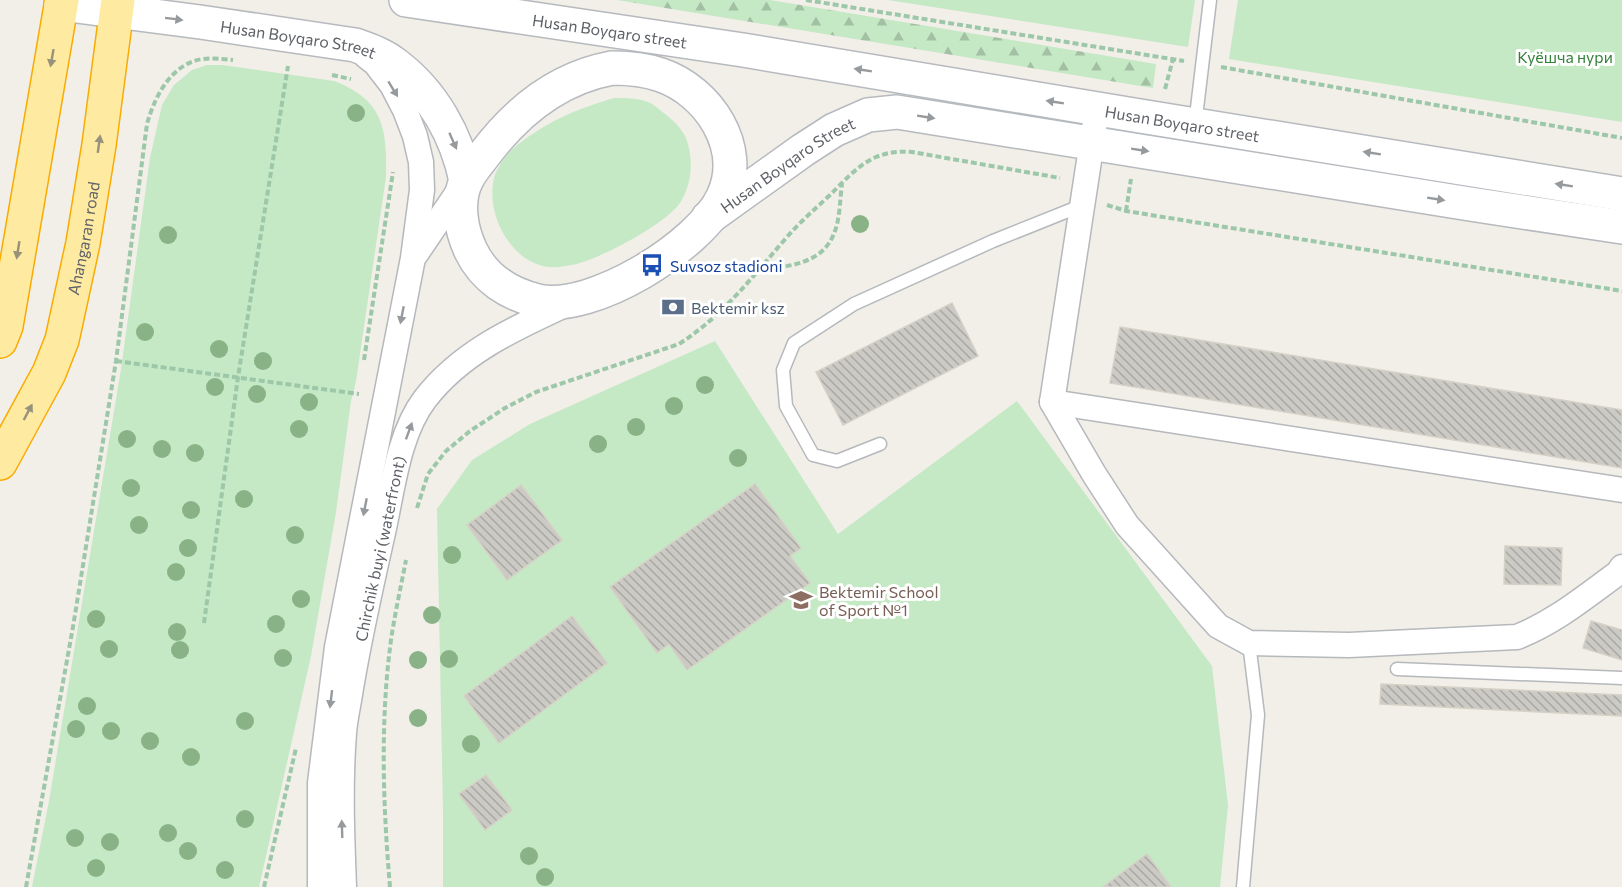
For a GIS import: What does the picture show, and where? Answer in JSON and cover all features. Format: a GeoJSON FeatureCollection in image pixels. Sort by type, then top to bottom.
{"type":"FeatureCollection","features":[{"type":"Feature","properties":{"kind":"highway"},"geometry":{"type":"LineString","coordinates":[[0,341],[6,326],[61,2]]}},
{"type":"Feature","properties":{"kind":"highway","name":"Ahangaran road"},"geometry":{"type":"LineString","coordinates":[[0,463],[49,373],[62,340],[83,243],[99,145],[117,6]]}},
{"type":"Feature","properties":{"kind":"main road","name":"Husan Boyqaro Street"},"geometry":{"type":"LineString","coordinates":[[61,2],[117,6],[200,22],[355,45],[375,52],[395,64],[429,98],[454,141],[466,181],[460,210],[462,222],[468,245],[478,264],[485,273],[505,288],[529,299],[553,302],[576,299],[602,291],[644,270],[680,246],[717,207],[728,182],[727,143],[716,118],[698,97],[687,89],[661,75],[632,68],[475,11],[406,0]]}},
{"type":"Feature","properties":{"kind":"main road","name":"Husan Boyqaro street"},"geometry":{"type":"LineString","coordinates":[[475,11],[743,50],[1097,109],[1192,142],[1470,204],[1622,227]]}},
{"type":"Feature","properties":{"kind":"main road","name":"Husan Boyqaro street"},"geometry":{"type":"LineString","coordinates":[[632,68],[743,50]]}},
{"type":"Feature","properties":{"kind":"main road","name":"Husan Boyqaro Street"},"geometry":{"type":"LineString","coordinates":[[466,181],[499,136],[528,107],[547,94],[568,81],[592,72],[612,68],[632,68]]}},
{"type":"Feature","properties":{"kind":"main road","name":"Husan Boyqaro Street"},"geometry":{"type":"LineString","coordinates":[[708,218],[834,130],[868,115],[897,112],[1092,143]]}},
{"type":"Feature","properties":{"kind":"main road","name":"Husan Boyqaro street"},"geometry":{"type":"LineString","coordinates":[[1092,143],[1192,142],[1622,194]]}},
{"type":"Feature","properties":{"kind":"street","name":"Chirchik buyi (waterfront)"},"geometry":{"type":"LineString","coordinates":[[320,887],[320,783],[337,647],[413,258],[422,190],[421,162],[415,136],[405,110],[392,85],[375,63],[355,45]]}},
{"type":"Feature","properties":{"kind":"street"},"geometry":{"type":"LineString","coordinates":[[1097,109],[1052,402],[1127,525],[1218,626],[1249,643],[1348,645],[1517,637],[1551,621],[1620,572]]}},
{"type":"Feature","properties":{"kind":"street","name":"Chirchik buyi (waterfront)"},"geometry":{"type":"LineString","coordinates":[[413,258],[466,181]]}},
{"type":"Feature","properties":{"kind":"street","name":"Chirchik buyi (waterfront)"},"geometry":{"type":"LineString","coordinates":[[344,887],[340,800],[344,730],[358,645],[398,463],[408,431],[425,399],[448,373],[473,353],[514,328],[576,299]]}},
{"type":"Feature","properties":{"kind":"street"},"geometry":{"type":"LineString","coordinates":[[1052,402],[1622,490]]}},
{"type":"Feature","properties":{"kind":"lane"},"geometry":{"type":"LineString","coordinates":[[1192,142],[1210,0]]}},
{"type":"Feature","properties":{"kind":"lane"},"geometry":{"type":"LineString","coordinates":[[880,444],[837,461],[813,455],[786,406],[783,370],[794,343],[854,303],[993,241],[1084,196]]}},
{"type":"Feature","properties":{"kind":"lane"},"geometry":{"type":"LineString","coordinates":[[1243,887],[1258,715],[1249,643]]}},
{"type":"Feature","properties":{"kind":"lane"},"geometry":{"type":"LineString","coordinates":[[1397,669],[1622,678]]}},
{"type":"Feature","properties":{"kind":"path"},"geometry":{"type":"LineString","coordinates":[[26,887],[73,627],[116,361],[151,108],[156,97],[172,76],[195,60],[242,60]]}},
{"type":"Feature","properties":{"kind":"path"},"geometry":{"type":"LineString","coordinates":[[204,623],[238,377],[288,66],[299,68]]}},
{"type":"Feature","properties":{"kind":"path"},"geometry":{"type":"LineString","coordinates":[[332,75],[359,82]]}},
{"type":"Feature","properties":{"kind":"path"},"geometry":{"type":"LineString","coordinates":[[415,514],[428,474],[446,451],[470,431],[505,408],[536,392],[679,344],[698,332],[717,316],[789,236],[860,166],[893,151],[912,152],[1076,181],[1084,196],[1126,211],[1622,291]]}},
{"type":"Feature","properties":{"kind":"path"},"geometry":{"type":"LineString","coordinates":[[364,360],[394,162]]}},
{"type":"Feature","properties":{"kind":"path"},"geometry":{"type":"LineString","coordinates":[[759,271],[805,262],[826,249],[836,231],[842,183]]}},
{"type":"Feature","properties":{"kind":"path"},"geometry":{"type":"LineString","coordinates":[[116,361],[359,394]]}},
{"type":"Feature","properties":{"kind":"path"},"geometry":{"type":"LineString","coordinates":[[390,887],[384,757],[386,701],[391,641],[406,560]]}},
{"type":"Feature","properties":{"kind":"path"},"geometry":{"type":"LineString","coordinates":[[264,887],[298,739]]}},
{"type":"Feature","properties":{"kind":"green space"},"geometry":{"type":"Polygon","coordinates":[[[617,0],[770,0],[1156,64],[1153,88],[617,0]]]}},
{"type":"Feature","properties":{"kind":"green space"},"geometry":{"type":"Polygon","coordinates":[[[888,0],[1195,0],[1188,47],[888,0]]]}},
{"type":"Feature","properties":{"kind":"green space","name":"Куёшча нури"},"geometry":{"type":"Polygon","coordinates":[[[1238,0],[1622,0],[1622,122],[1229,59],[1238,0]]]}},
{"type":"Feature","properties":{"kind":"green space"},"geometry":{"type":"Polygon","coordinates":[[[207,65],[222,65],[334,81],[363,97],[373,107],[383,131],[386,177],[336,512],[311,656],[259,887],[32,887],[49,801],[121,369],[150,158],[162,105],[174,85],[192,70],[207,65]]]}},
{"type":"Feature","properties":{"kind":"green space"},"geometry":{"type":"Polygon","coordinates":[[[614,98],[637,99],[650,103],[681,130],[689,146],[691,163],[684,196],[673,211],[649,229],[594,258],[565,266],[548,267],[532,262],[519,253],[499,225],[492,191],[497,171],[512,150],[539,130],[570,114],[614,98]]]}},
{"type":"Feature","properties":{"kind":"green space","name":"Bektemir School of Sport №1"},"geometry":{"type":"Polygon","coordinates":[[[715,341],[838,534],[1017,401],[1212,666],[1228,805],[1220,887],[443,887],[437,509],[472,460],[530,424],[715,341]]]}},
{"type":"Feature","properties":{"kind":"building"},"geometry":{"type":"Polygon","coordinates":[[[952,303],[978,356],[843,425],[816,372],[952,303]]]}},
{"type":"Feature","properties":{"kind":"building"},"geometry":{"type":"Polygon","coordinates":[[[1120,327],[1622,410],[1622,468],[1110,383],[1120,327]]]}},
{"type":"Feature","properties":{"kind":"building"},"geometry":{"type":"Polygon","coordinates":[[[755,484],[801,548],[790,556],[810,583],[687,670],[669,644],[657,653],[610,587],[755,484]]]}},
{"type":"Feature","properties":{"kind":"building"},"geometry":{"type":"Polygon","coordinates":[[[521,485],[562,540],[507,580],[467,525],[521,485]]]}},
{"type":"Feature","properties":{"kind":"building"},"geometry":{"type":"Polygon","coordinates":[[[1505,546],[1562,548],[1561,585],[1504,584],[1505,546]]]}},
{"type":"Feature","properties":{"kind":"building"},"geometry":{"type":"Polygon","coordinates":[[[572,616],[607,663],[499,743],[464,696],[572,616]]]}},
{"type":"Feature","properties":{"kind":"building"},"geometry":{"type":"Polygon","coordinates":[[[1591,621],[1622,630],[1622,660],[1583,648],[1591,621]]]}},
{"type":"Feature","properties":{"kind":"building"},"geometry":{"type":"Polygon","coordinates":[[[1381,684],[1622,695],[1622,716],[1380,704],[1381,684]]]}},
{"type":"Feature","properties":{"kind":"building"},"geometry":{"type":"Polygon","coordinates":[[[486,775],[512,810],[485,830],[459,794],[486,775]]]}},
{"type":"Feature","properties":{"kind":"building"},"geometry":{"type":"Polygon","coordinates":[[[1147,854],[1171,887],[1103,887],[1147,854]]]}},
{"type":"Feature","properties":{"kind":"place","name":"Suvsoz stadioni"},"geometry":{"type":"Point","coordinates":[652,265]}},
{"type":"Feature","properties":{"kind":"place","name":"Bektemir ksz"},"geometry":{"type":"Point","coordinates":[673,307]}},
{"type":"Feature","properties":{"kind":"place","name":"Bektemir School of Sport №1"},"geometry":{"type":"Point","coordinates":[801,600]}}]}
